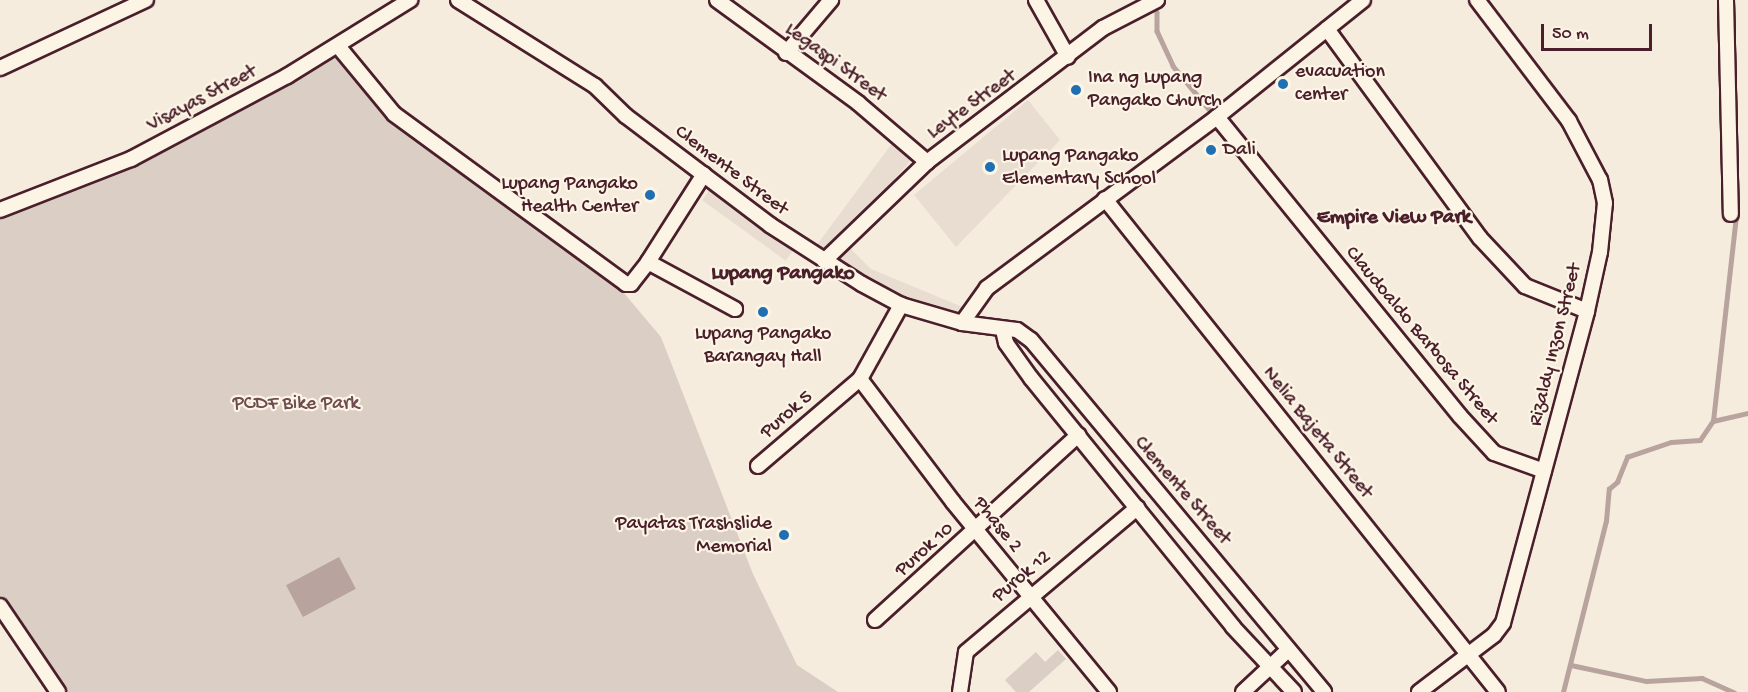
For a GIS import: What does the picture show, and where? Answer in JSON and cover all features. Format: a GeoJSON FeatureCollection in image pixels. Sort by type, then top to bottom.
{"type":"FeatureCollection","features":[{"type":"Feature","properties":{"kind":"street"},"geometry":{"type":"LineString","coordinates":[[0,68],[146,0]]}},
{"type":"Feature","properties":{"kind":"street","name":"Visayas Street"},"geometry":{"type":"LineString","coordinates":[[0,210],[131,159],[338,46],[410,0]]}},
{"type":"Feature","properties":{"kind":"street","name":"Clemente Street"},"geometry":{"type":"LineString","coordinates":[[458,0],[595,86],[626,116],[825,261],[901,305],[962,323],[1017,330],[1031,340],[1117,446],[1174,510],[1287,651],[1324,692]]}},
{"type":"Feature","properties":{"kind":"street","name":"Legaspi Street"},"geometry":{"type":"LineString","coordinates":[[717,0],[858,103],[927,162]]}},
{"type":"Feature","properties":{"kind":"street"},"geometry":{"type":"LineString","coordinates":[[786,52],[831,0]]}},
{"type":"Feature","properties":{"kind":"street"},"geometry":{"type":"LineString","coordinates":[[1036,0],[1068,57]]}},
{"type":"Feature","properties":{"kind":"street"},"geometry":{"type":"LineString","coordinates":[[962,323],[987,288],[1217,117],[1363,0]]}},
{"type":"Feature","properties":{"kind":"street","name":"Rizaldy Inzon Street"},"geometry":{"type":"LineString","coordinates":[[1419,692],[1469,655],[1503,623],[1587,311],[1599,252],[1605,203],[1599,180],[1564,112],[1477,0]]}},
{"type":"Feature","properties":{"kind":"street"},"geometry":{"type":"LineString","coordinates":[[1726,0],[1731,214]]}},
{"type":"Feature","properties":{"kind":"street","name":"Leyte Street"},"geometry":{"type":"LineString","coordinates":[[825,261],[927,162],[1068,57],[1103,28],[1151,1]]}},
{"type":"Feature","properties":{"kind":"street"},"geometry":{"type":"LineString","coordinates":[[1328,28],[1480,238],[1525,286],[1587,311]]}},
{"type":"Feature","properties":{"kind":"street"},"geometry":{"type":"LineString","coordinates":[[338,46],[394,114],[626,284],[631,284],[648,262],[704,174]]}},
{"type":"Feature","properties":{"kind":"street","name":"Claudoaldo Barbosa Street"},"geometry":{"type":"LineString","coordinates":[[1217,117],[1460,416],[1494,453],[1543,475]]}},
{"type":"Feature","properties":{"kind":"street","name":"Nelia Bajeta Street"},"geometry":{"type":"LineString","coordinates":[[1105,199],[1498,692]]}},
{"type":"Feature","properties":{"kind":"street"},"geometry":{"type":"LineString","coordinates":[[648,262],[735,309]]}},
{"type":"Feature","properties":{"kind":"street","name":"Purok 5"},"geometry":{"type":"LineString","coordinates":[[758,466],[860,379],[901,305]]}},
{"type":"Feature","properties":{"kind":"street"},"geometry":{"type":"LineString","coordinates":[[1003,330],[1005,343],[1078,435],[1233,627],[1294,692]]}},
{"type":"Feature","properties":{"kind":"street","name":"Phase 2"},"geometry":{"type":"LineString","coordinates":[[860,379],[1029,596],[1109,692]]}},
{"type":"Feature","properties":{"kind":"street","name":"Purok 10"},"geometry":{"type":"LineString","coordinates":[[875,620],[1078,435]]}},
{"type":"Feature","properties":{"kind":"street"},"geometry":{"type":"LineString","coordinates":[[1098,459],[1117,446]]}},
{"type":"Feature","properties":{"kind":"street","name":"Purok 12"},"geometry":{"type":"LineString","coordinates":[[960,692],[962,657],[1029,596],[1137,507]]}},
{"type":"Feature","properties":{"kind":"street"},"geometry":{"type":"LineString","coordinates":[[1153,527],[1174,510]]}},
{"type":"Feature","properties":{"kind":"street"},"geometry":{"type":"LineString","coordinates":[[0,606],[58,692]]}},
{"type":"Feature","properties":{"kind":"street"},"geometry":{"type":"LineString","coordinates":[[1243,692],[1287,651]]}},
{"type":"Feature","properties":{"kind":"shaded area","name":"Lupang Pangako Elementary School"},"geometry":{"type":"Polygon","coordinates":[[[1028,100],[1060,140],[956,247],[914,195],[1028,100]]]}},
{"type":"Feature","properties":{"kind":"shaded area"},"geometry":{"type":"Polygon","coordinates":[[[896,138],[914,157],[828,253],[816,246],[896,138]]]}},
{"type":"Feature","properties":{"kind":"shaded area"},"geometry":{"type":"Polygon","coordinates":[[[711,188],[794,249],[786,261],[702,200],[711,188]]]}},
{"type":"Feature","properties":{"kind":"shaded area"},"geometry":{"type":"Polygon","coordinates":[[[846,244],[871,269],[965,308],[959,319],[860,280],[832,257],[846,244]]]}},
{"type":"Feature","properties":{"kind":"shaded area"},"geometry":{"type":"Polygon","coordinates":[[[339,557],[356,589],[303,617],[286,585],[339,557]]]}},
{"type":"Feature","properties":{"kind":"green space","name":"PCDF Bike Park"},"geometry":{"type":"Polygon","coordinates":[[[336,54],[372,96],[623,292],[661,337],[753,574],[797,665],[838,692],[65,692],[0,596],[0,216],[235,109],[336,54]]]}},
{"type":"Feature","properties":{"kind":"green space"},"geometry":{"type":"Polygon","coordinates":[[[1058,650],[1066,659],[1029,692],[1016,692],[1005,680],[1036,652],[1045,662],[1058,650]]]}},
{"type":"Feature","properties":{"kind":"waterway"},"geometry":{"type":"LineString","coordinates":[[1157,12],[1157,31],[1173,66],[1213,114]]}},
{"type":"Feature","properties":{"kind":"waterway"},"geometry":{"type":"LineString","coordinates":[[1713,421],[1736,217]]}},
{"type":"Feature","properties":{"kind":"waterway"},"geometry":{"type":"LineString","coordinates":[[1563,692],[1606,521],[1609,489],[1617,482],[1627,457],[1671,442],[1700,440],[1713,421],[1748,413]]}},
{"type":"Feature","properties":{"kind":"waterway"},"geometry":{"type":"LineString","coordinates":[[1571,665],[1646,681],[1702,678],[1734,692]]}},
{"type":"Feature","properties":{"kind":"place","name":"evacuation center"},"geometry":{"type":"Point","coordinates":[1283,84]}},
{"type":"Feature","properties":{"kind":"place","name":"Ina ng Lupang Pangako Church"},"geometry":{"type":"Point","coordinates":[1076,90]}},
{"type":"Feature","properties":{"kind":"place","name":"Dali"},"geometry":{"type":"Point","coordinates":[1211,150]}},
{"type":"Feature","properties":{"kind":"place","name":"Lupang Pangako Elementary School"},"geometry":{"type":"Point","coordinates":[990,167]}},
{"type":"Feature","properties":{"kind":"place","name":"Lupang Pangako Health Center"},"geometry":{"type":"Point","coordinates":[650,195]}},
{"type":"Feature","properties":{"kind":"place","name":"Lupang Pangako Barangay Hall"},"geometry":{"type":"Point","coordinates":[763,312]}},
{"type":"Feature","properties":{"kind":"place","name":"Payatas Trashslide Memorial"},"geometry":{"type":"Point","coordinates":[784,535]}},
{"type":"Feature","properties":{"kind":"district","name":"Empire View Park"},"geometry":{"type":"Point","coordinates":[1394,219]}},
{"type":"Feature","properties":{"kind":"district","name":"Lupang Pangako"},"geometry":{"type":"Point","coordinates":[783,275]}}]}
